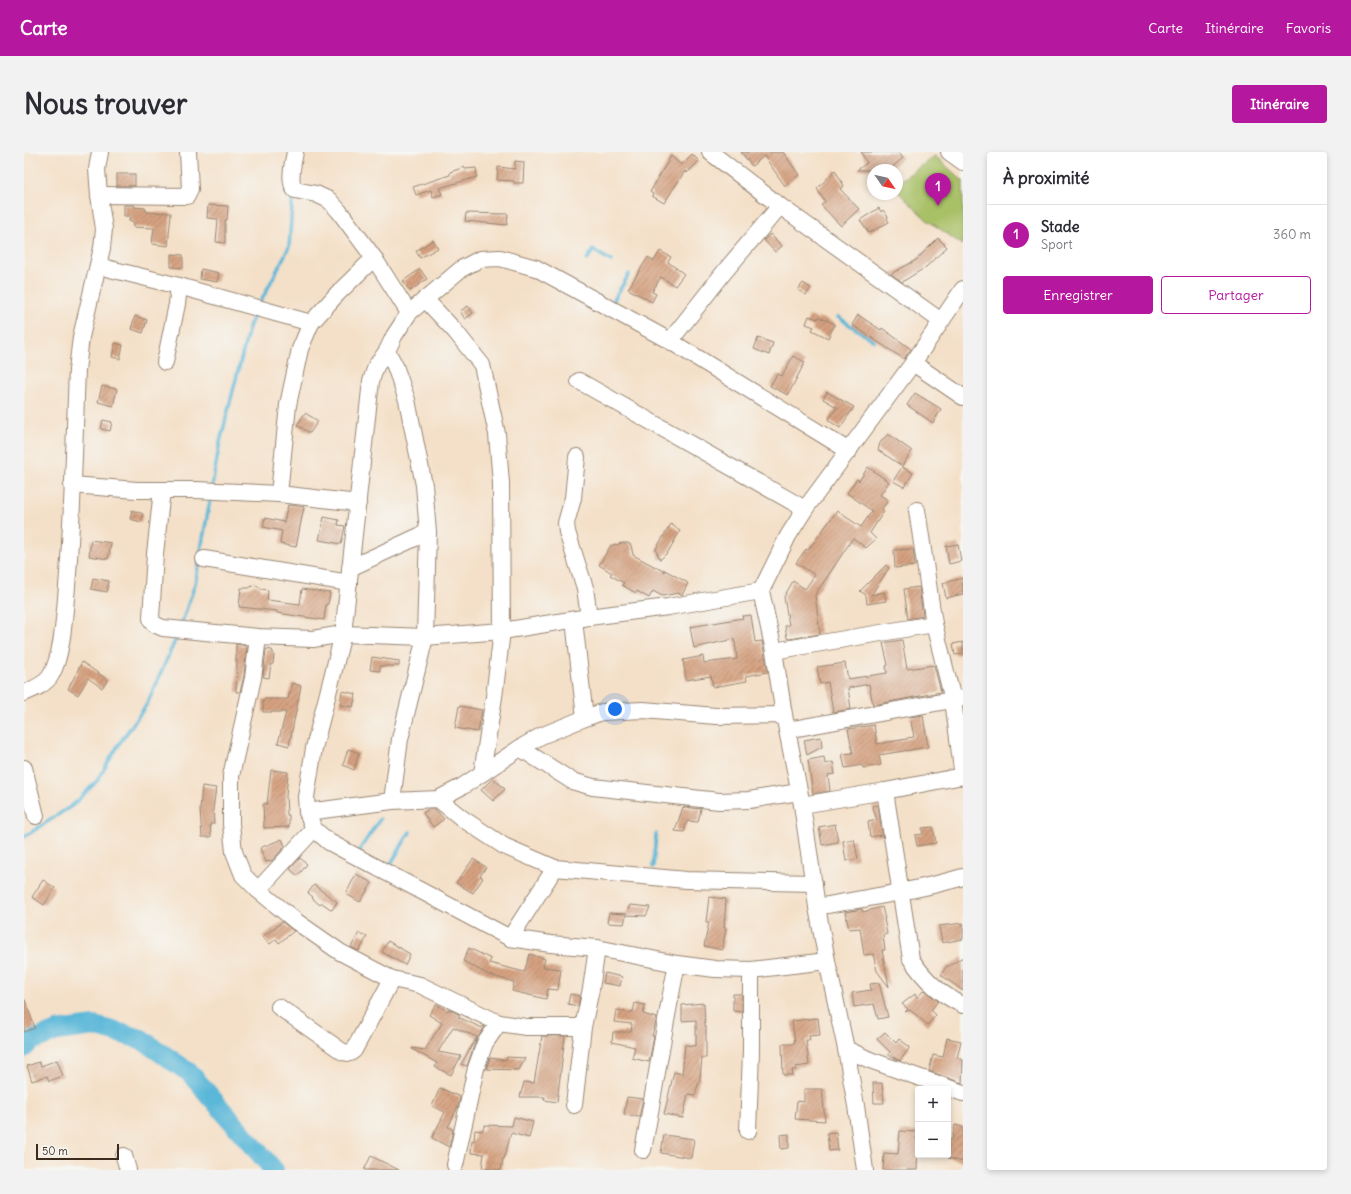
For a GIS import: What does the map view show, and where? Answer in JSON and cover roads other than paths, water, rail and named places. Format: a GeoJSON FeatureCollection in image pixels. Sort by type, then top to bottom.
{"type":"FeatureCollection","features":[{"type":"Feature","properties":{"kind":"street"},"geometry":{"type":"LineString","coordinates":[[24,693],[38,687],[50,676],[56,663],[64,620],[68,577],[77,370],[81,337],[98,266],[104,229],[97,169],[100,152]]}},
{"type":"Feature","properties":{"kind":"street"},"geometry":{"type":"LineString","coordinates":[[99,195],[187,196],[190,189],[188,152]]}},
{"type":"Feature","properties":{"kind":"street"},"geometry":{"type":"LineString","coordinates":[[295,152],[292,165],[292,186],[295,190],[316,194],[329,200],[339,210],[374,258],[409,313]]}},
{"type":"Feature","properties":{"kind":"street"},"geometry":{"type":"LineString","coordinates":[[710,152],[780,206],[941,321]]}},
{"type":"Feature","properties":{"kind":"street"},"geometry":{"type":"LineString","coordinates":[[949,152],[963,162]]}},
{"type":"Feature","properties":{"kind":"street"},"geometry":{"type":"LineString","coordinates":[[670,342],[725,271],[780,206]]}},
{"type":"Feature","properties":{"kind":"street"},"geometry":{"type":"LineString","coordinates":[[279,494],[288,405],[300,349],[311,323],[337,294],[374,258]]}},
{"type":"Feature","properties":{"kind":"street"},"geometry":{"type":"LineString","coordinates":[[827,960],[751,970],[715,969],[677,964],[597,948],[551,944],[510,938],[329,842],[314,829],[307,812],[306,797],[314,748],[343,634],[371,381],[376,366],[409,313],[461,269],[480,259],[500,258],[536,268],[670,342],[849,451]]}},
{"type":"Feature","properties":{"kind":"street"},"geometry":{"type":"LineString","coordinates":[[98,266],[179,286],[260,310],[311,323]]}},
{"type":"Feature","properties":{"kind":"street"},"geometry":{"type":"LineString","coordinates":[[165,362],[177,304],[179,286]]}},
{"type":"Feature","properties":{"kind":"street"},"geometry":{"type":"LineString","coordinates":[[865,1170],[846,1049],[817,907],[800,798],[774,651],[761,591],[788,536],[805,509],[913,363],[963,289]]}},
{"type":"Feature","properties":{"kind":"street"},"geometry":{"type":"LineString","coordinates":[[425,299],[455,330],[482,365],[497,434],[501,483],[502,631],[494,697],[482,773]]}},
{"type":"Feature","properties":{"kind":"street"},"geometry":{"type":"LineString","coordinates":[[387,350],[395,366],[407,400],[424,485],[428,532],[425,636],[400,739],[392,800]]}},
{"type":"Feature","properties":{"kind":"street"},"geometry":{"type":"LineString","coordinates":[[913,363],[963,397]]}},
{"type":"Feature","properties":{"kind":"street"},"geometry":{"type":"LineString","coordinates":[[579,381],[805,509]]}},
{"type":"Feature","properties":{"kind":"street"},"geometry":{"type":"LineString","coordinates":[[576,457],[573,498],[566,524],[567,532],[585,588],[589,617]]}},
{"type":"Feature","properties":{"kind":"street"},"geometry":{"type":"LineString","coordinates":[[72,485],[137,490],[196,490],[279,494],[358,503]]}},
{"type":"Feature","properties":{"kind":"street"},"geometry":{"type":"LineString","coordinates":[[162,490],[155,554],[152,622],[163,628],[258,637],[313,639],[343,634],[425,636],[502,631],[589,617],[668,607],[761,591]]}},
{"type":"Feature","properties":{"kind":"street"},"geometry":{"type":"LineString","coordinates":[[520,748],[572,781],[593,787],[719,801],[800,798],[885,791],[963,776],[958,699],[934,624],[917,510]]}},
{"type":"Feature","properties":{"kind":"street"},"geometry":{"type":"LineString","coordinates":[[204,559],[350,576],[428,532]]}},
{"type":"Feature","properties":{"kind":"street"},"geometry":{"type":"LineString","coordinates":[[574,620],[585,718]]}},
{"type":"Feature","properties":{"kind":"street"},"geometry":{"type":"LineString","coordinates":[[774,651],[934,624]]}},
{"type":"Feature","properties":{"kind":"street"},"geometry":{"type":"LineString","coordinates":[[258,637],[253,678],[231,776],[231,824],[234,852],[244,875],[258,890],[297,922],[340,952],[392,979],[420,985],[499,1023],[526,1027],[584,1027]]}},
{"type":"Feature","properties":{"kind":"street"},"geometry":{"type":"LineString","coordinates":[[307,812],[392,800],[438,799],[463,786],[520,748],[541,736],[602,712],[643,710],[786,722],[958,699]]}},
{"type":"Feature","properties":{"kind":"street"},"geometry":{"type":"LineString","coordinates":[[24,768],[36,816]]}},
{"type":"Feature","properties":{"kind":"street"},"geometry":{"type":"LineString","coordinates":[[885,791],[911,959],[922,976],[939,990],[963,1005]]}},
{"type":"Feature","properties":{"kind":"street"},"geometry":{"type":"LineString","coordinates":[[438,799],[463,819],[504,846],[555,868],[686,880],[814,883]]}},
{"type":"Feature","properties":{"kind":"street"},"geometry":{"type":"LineString","coordinates":[[258,890],[314,829]]}},
{"type":"Feature","properties":{"kind":"street"},"geometry":{"type":"LineString","coordinates":[[510,938],[555,868]]}},
{"type":"Feature","properties":{"kind":"street"},"geometry":{"type":"LineString","coordinates":[[817,907],[900,892],[963,877]]}},
{"type":"Feature","properties":{"kind":"street"},"geometry":{"type":"LineString","coordinates":[[574,1105],[584,1027],[597,948]]}},
{"type":"Feature","properties":{"kind":"street"},"geometry":{"type":"LineString","coordinates":[[643,1150],[655,1091],[668,1004],[677,964]]}},
{"type":"Feature","properties":{"kind":"street"},"geometry":{"type":"LineString","coordinates":[[748,1131],[752,1052],[751,970]]}},
{"type":"Feature","properties":{"kind":"street"},"geometry":{"type":"LineString","coordinates":[[279,1007],[343,1052],[350,1053],[354,1050],[392,979]]}},
{"type":"Feature","properties":{"kind":"street"},"geometry":{"type":"LineString","coordinates":[[455,1165],[476,1068],[485,1043],[499,1023]]}},
{"type":"Feature","properties":{"kind":"street"},"geometry":{"type":"LineString","coordinates":[[846,1049],[870,1060],[963,1094]]}},
{"type":"Feature","properties":{"kind":"waterway"},"geometry":{"type":"LineString","coordinates":[[259,305],[289,247],[293,193]]}},
{"type":"Feature","properties":{"kind":"waterway"},"geometry":{"type":"LineString","coordinates":[[587,260],[593,250],[611,261]]}},
{"type":"Feature","properties":{"kind":"waterway"},"geometry":{"type":"LineString","coordinates":[[613,303],[629,274]]}},
{"type":"Feature","properties":{"kind":"waterway"},"geometry":{"type":"LineString","coordinates":[[212,486],[220,442],[250,324],[256,312]]}},
{"type":"Feature","properties":{"kind":"waterway"},"geometry":{"type":"LineString","coordinates":[[838,317],[874,341]]}},
{"type":"Feature","properties":{"kind":"waterway"},"geometry":{"type":"LineString","coordinates":[[200,555],[211,495]]}},
{"type":"Feature","properties":{"kind":"waterway"},"geometry":{"type":"LineString","coordinates":[[181,625],[195,584],[199,562]]}},
{"type":"Feature","properties":{"kind":"waterway"},"geometry":{"type":"LineString","coordinates":[[24,837],[73,805],[97,781],[119,744],[147,704],[178,634]]}},
{"type":"Feature","properties":{"kind":"waterway"},"geometry":{"type":"LineString","coordinates":[[361,853],[359,851],[360,849],[380,819]]}},
{"type":"Feature","properties":{"kind":"waterway"},"geometry":{"type":"LineString","coordinates":[[386,865],[390,865],[410,832]]}},
{"type":"Feature","properties":{"kind":"waterway"},"geometry":{"type":"LineString","coordinates":[[653,867],[656,834]]}},
{"type":"Feature","properties":{"kind":"waterway"},"geometry":{"type":"LineString","coordinates":[[24,1048],[31,1041],[57,1031],[94,1026],[141,1039],[190,1073],[274,1170]]}},
{"type":"Feature","properties":{"kind":"place","name":"Stade"},"geometry":{"type":"Point","coordinates":[938,206]}}]}
